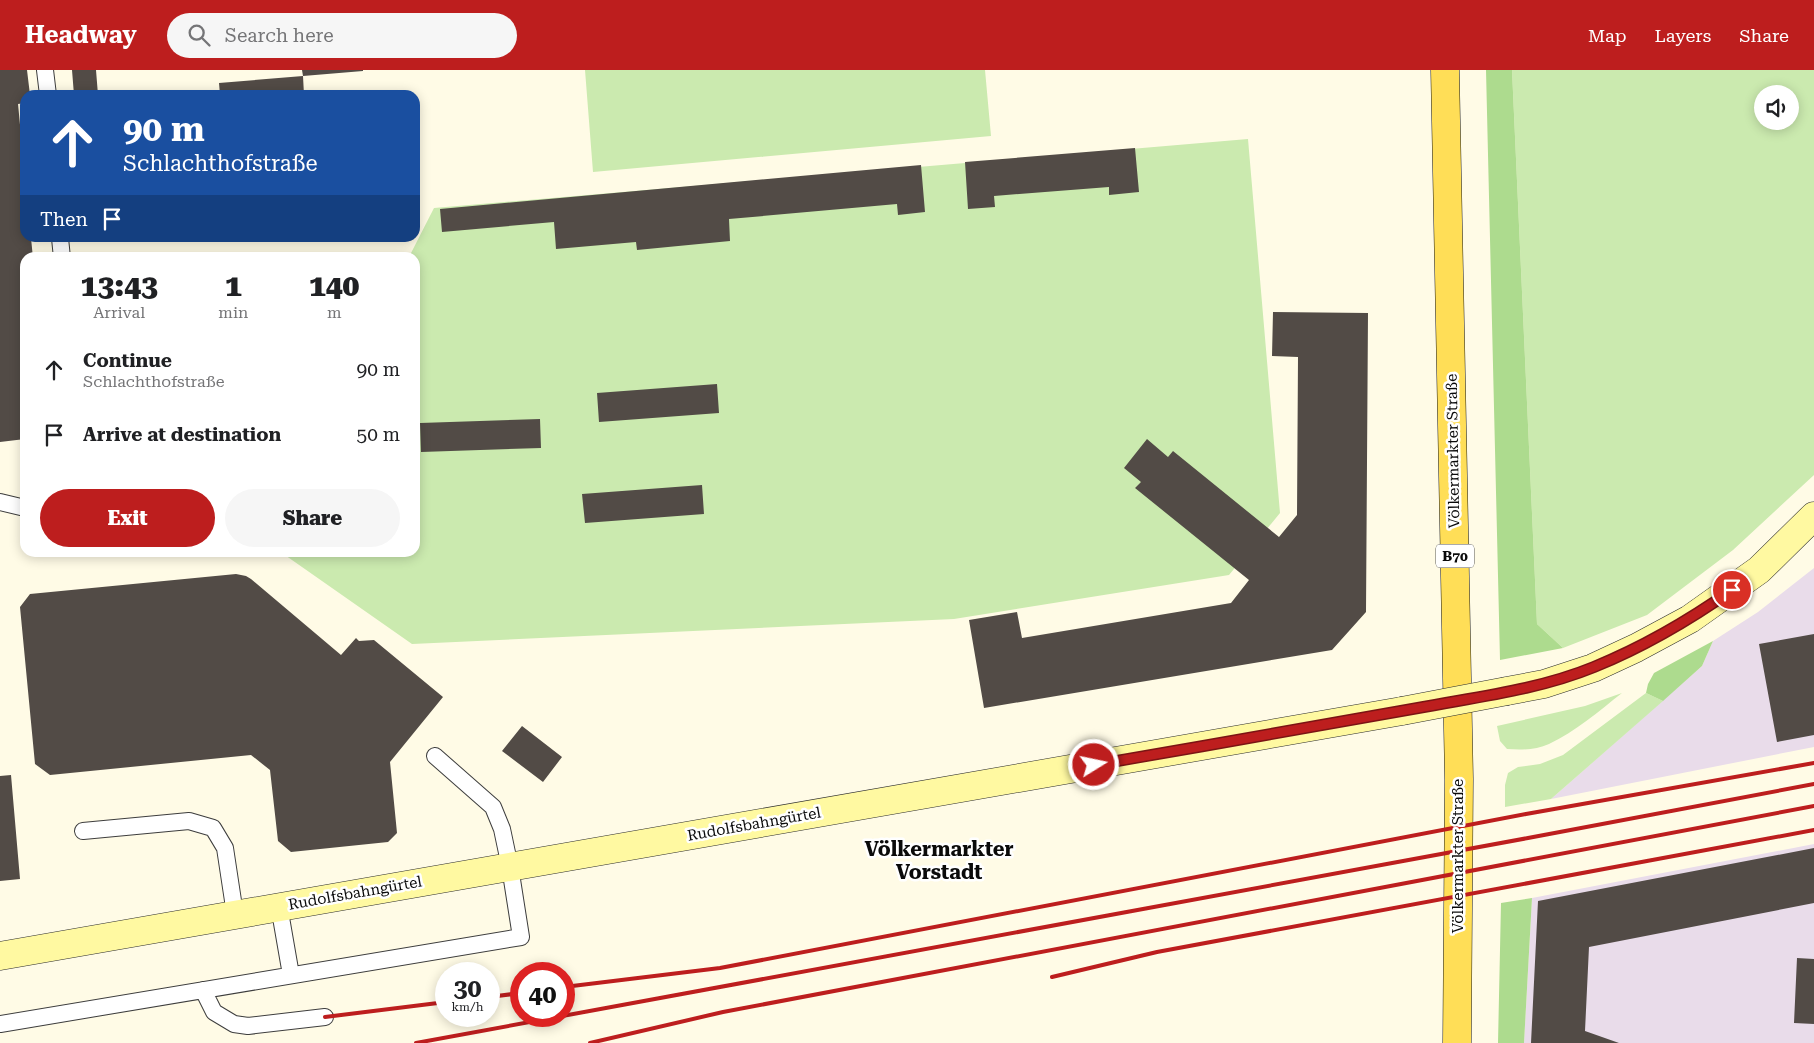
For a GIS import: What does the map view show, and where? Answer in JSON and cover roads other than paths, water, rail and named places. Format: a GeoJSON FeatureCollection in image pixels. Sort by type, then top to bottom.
{"type":"FeatureCollection","features":[{"type":"Feature","properties":{"kind":"main road","name":"Völkermarkter Straße"},"geometry":{"type":"LineString","coordinates":[[1445,70],[1458,769],[1457,1043]]}},
{"type":"Feature","properties":{"kind":"street","name":"Rudolfsbahngürtel"},"geometry":{"type":"LineString","coordinates":[[0,956],[1402,711],[1544,684],[1593,668],[1636,648],[1690,619],[1759,570],[1814,516]]}},
{"type":"Feature","properties":{"kind":"lane"},"geometry":{"type":"LineString","coordinates":[[45,70],[47,90]]}},
{"type":"Feature","properties":{"kind":"lane"},"geometry":{"type":"LineString","coordinates":[[0,502],[20,507]]}},
{"type":"Feature","properties":{"kind":"lane"},"geometry":{"type":"LineString","coordinates":[[0,1024],[521,937],[502,829],[493,807],[435,756]]}},
{"type":"Feature","properties":{"kind":"lane"},"geometry":{"type":"LineString","coordinates":[[83,831],[189,821],[213,828],[225,848],[235,914]]}},
{"type":"Feature","properties":{"kind":"lane"},"geometry":{"type":"LineString","coordinates":[[279,906],[291,975]]}},
{"type":"Feature","properties":{"kind":"lane"},"geometry":{"type":"LineString","coordinates":[[203,990],[214,1012],[234,1024],[248,1026],[325,1017]]}},
{"type":"Feature","properties":{"kind":"railway"},"geometry":{"type":"LineString","coordinates":[[575,986],[720,968],[1526,814],[1814,763]]}},
{"type":"Feature","properties":{"kind":"railway"},"geometry":{"type":"LineString","coordinates":[[416,1043],[1814,784]]}},
{"type":"Feature","properties":{"kind":"railway"},"geometry":{"type":"LineString","coordinates":[[590,1043],[723,1012],[1814,806]]}},
{"type":"Feature","properties":{"kind":"railway"},"geometry":{"type":"LineString","coordinates":[[1052,977],[1157,952],[1814,830]]}},
{"type":"Feature","properties":{"kind":"railway"},"geometry":{"type":"LineString","coordinates":[[500,996],[510,994]]}},
{"type":"Feature","properties":{"kind":"railway"},"geometry":{"type":"LineString","coordinates":[[325,1017],[435,1003]]}},
{"type":"Feature","properties":{"kind":"district","name":"Völkermarkter Vorstadt"},"geometry":{"type":"Point","coordinates":[939,860]}}]}
